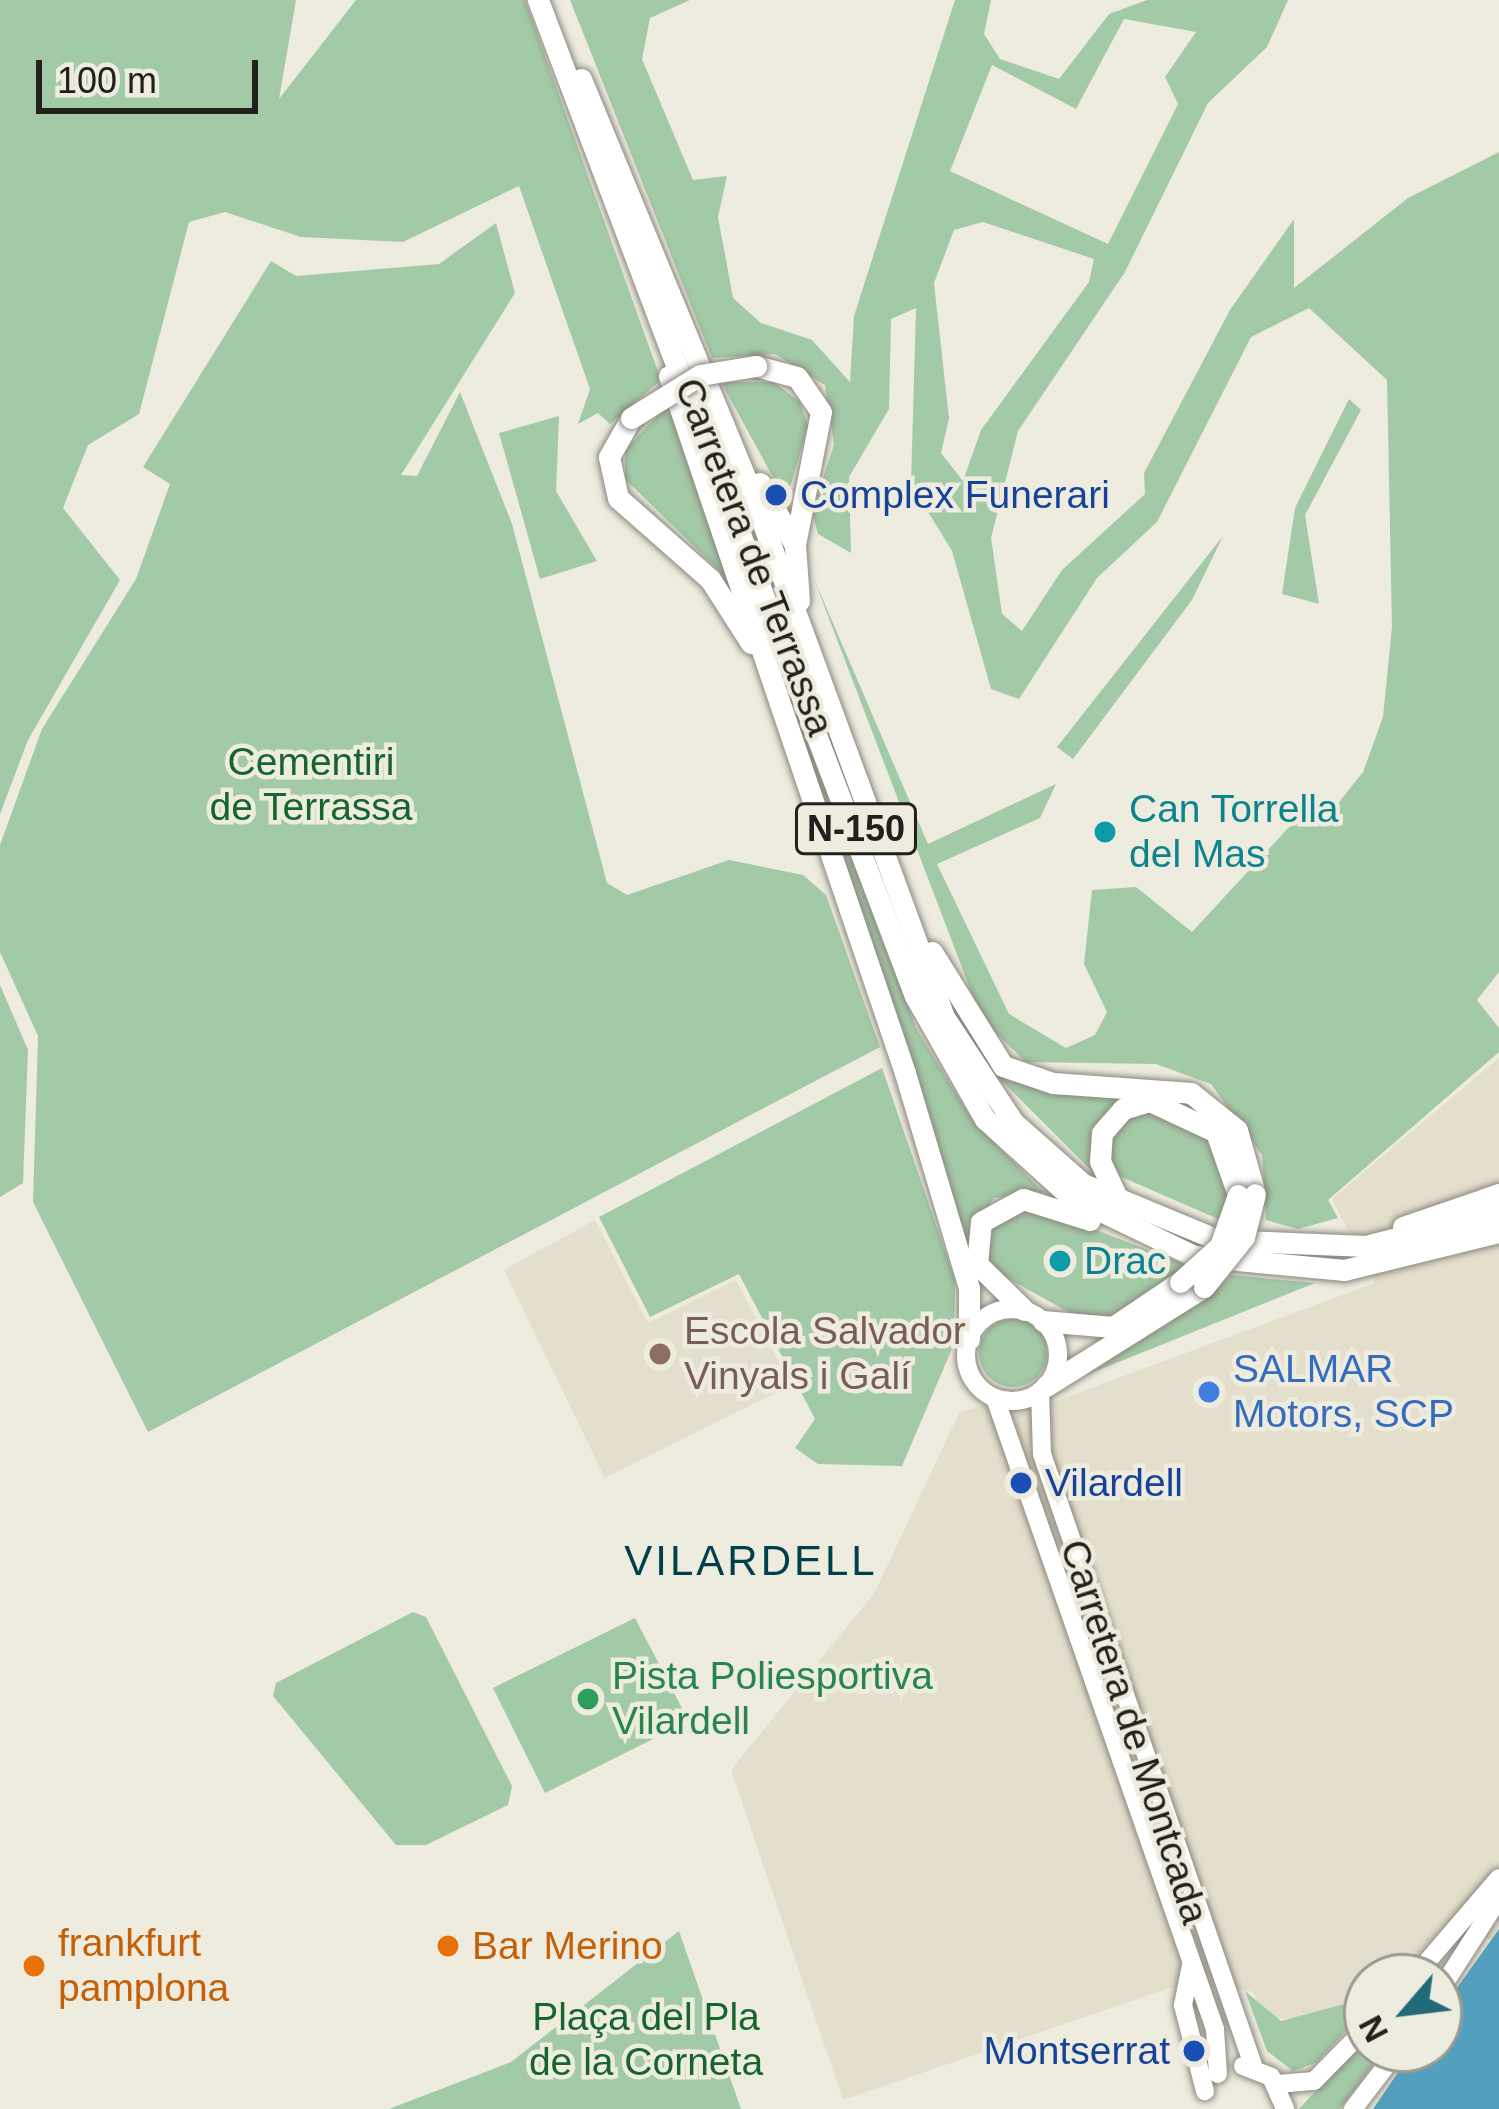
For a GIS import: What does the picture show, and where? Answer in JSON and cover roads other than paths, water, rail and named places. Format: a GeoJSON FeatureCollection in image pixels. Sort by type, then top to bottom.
{"type":"FeatureCollection","features":[{"type":"Feature","properties":{"kind":"main road","name":"Carretera de Terrassa"},"geometry":{"type":"LineString","coordinates":[[538,0],[940,1051],[1029,1164],[1159,1244],[1239,1265],[1328,1271],[1499,1232]]}},
{"type":"Feature","properties":{"kind":"main road","name":"Carretera de Terrassa"},"geometry":{"type":"LineString","coordinates":[[550,0],[799,620],[944,1017],[984,1086],[1042,1152],[1120,1205],[1218,1240],[1366,1246],[1499,1211]]}},
{"type":"Feature","properties":{"kind":"main road"},"geometry":{"type":"LineString","coordinates":[[632,249],[963,1262],[969,1339]]}},
{"type":"Feature","properties":{"kind":"main road"},"geometry":{"type":"LineString","coordinates":[[699,363],[794,545]]}},
{"type":"Feature","properties":{"kind":"main road"},"geometry":{"type":"LineString","coordinates":[[786,722],[723,594],[618,498],[609,458],[631,418],[700,375],[756,366],[797,377],[821,412],[794,545],[799,620]]}},
{"type":"Feature","properties":{"kind":"main road"},"geometry":{"type":"LineString","coordinates":[[892,876],[995,1060],[1042,1082],[1191,1093],[1237,1130],[1247,1195],[1244,1237],[1204,1286],[1043,1389]]}},
{"type":"Feature","properties":{"kind":"main road"},"geometry":{"type":"LineString","coordinates":[[1120,1205],[1100,1141],[1116,1113],[1150,1101],[1216,1132],[1247,1195]]}},
{"type":"Feature","properties":{"kind":"main road"},"geometry":{"type":"LineString","coordinates":[[1366,1246],[1499,1194]]}},
{"type":"Feature","properties":{"kind":"main road"},"geometry":{"type":"LineString","coordinates":[[1159,1244],[1046,1203],[1005,1202],[982,1222],[974,1254],[1034,1315],[1113,1327],[1180,1282],[1220,1246],[1247,1195]]}},
{"type":"Feature","properties":{"kind":"street"},"geometry":{"type":"LineString","coordinates":[[1034,1315],[1058,1358],[1043,1389],[995,1398],[969,1370],[969,1339],[985,1317],[1034,1315]]}},
{"type":"Feature","properties":{"kind":"street","name":"Carretera de Montcada"},"geometry":{"type":"LineString","coordinates":[[1043,1389],[1042,1454],[1254,2068]]}},
{"type":"Feature","properties":{"kind":"street","name":"Carretera de Montcada"},"geometry":{"type":"LineString","coordinates":[[995,1398],[1192,1960],[1218,2074]]}},
{"type":"Feature","properties":{"kind":"street"},"geometry":{"type":"LineString","coordinates":[[1435,1953],[1499,1878]]}},
{"type":"Feature","properties":{"kind":"street"},"geometry":{"type":"LineString","coordinates":[[1463,1954],[1499,1898]]}},
{"type":"Feature","properties":{"kind":"street","name":"Carretera de Montcada"},"geometry":{"type":"LineString","coordinates":[[1192,1960],[1183,2005],[1203,2100]]}},
{"type":"Feature","properties":{"kind":"street"},"geometry":{"type":"LineString","coordinates":[[1203,2100],[1218,2074],[1254,2068],[1278,2084],[1314,2081],[1343,2051]]}},
{"type":"Feature","properties":{"kind":"street"},"geometry":{"type":"LineString","coordinates":[[1353,2109],[1381,2073]]}},
{"type":"Feature","properties":{"kind":"street"},"geometry":{"type":"LineString","coordinates":[[1278,2084],[1286,2109]]}},
{"type":"Feature","properties":{"kind":"water"},"geometry":{"type":"Polygon","coordinates":[[[1499,1929],[1499,2109],[1373,2109],[1398,2073],[1463,2073],[1463,1979],[1499,1929]]]}},
{"type":"Feature","properties":{"kind":"place","name":"Complex Funerari"},"geometry":{"type":"Point","coordinates":[776,495]}},
{"type":"Feature","properties":{"kind":"place","name":"Can Torrella del Mas"},"geometry":{"type":"Point","coordinates":[1105,832]}},
{"type":"Feature","properties":{"kind":"place","name":"Drac"},"geometry":{"type":"Point","coordinates":[1060,1261]}},
{"type":"Feature","properties":{"kind":"place","name":"Escola Salvador Vinyals i Galí"},"geometry":{"type":"Point","coordinates":[660,1354]}},
{"type":"Feature","properties":{"kind":"place","name":"SALMAR Motors, SCP"},"geometry":{"type":"Point","coordinates":[1209,1392]}},
{"type":"Feature","properties":{"kind":"place","name":"Vilardell"},"geometry":{"type":"Point","coordinates":[1021,1483]}},
{"type":"Feature","properties":{"kind":"place","name":"Pista Poliesportiva Vilardell"},"geometry":{"type":"Point","coordinates":[588,1699]}},
{"type":"Feature","properties":{"kind":"place","name":"Bar Merino"},"geometry":{"type":"Point","coordinates":[448,1946]}},
{"type":"Feature","properties":{"kind":"place","name":"frankfurt pamplona"},"geometry":{"type":"Point","coordinates":[34,1966]}},
{"type":"Feature","properties":{"kind":"place","name":"Montserrat"},"geometry":{"type":"Point","coordinates":[1194,2051]}},
{"type":"Feature","properties":{"kind":"district","name":"VILARDELL"},"geometry":{"type":"Point","coordinates":[751,1561]}},
{"type":"Feature","properties":{"kind":"park label","name":"Cementiri de Terrassa"},"geometry":{"type":"Point","coordinates":[311,786]}},
{"type":"Feature","properties":{"kind":"park label","name":"Plaça del Pla de la Corneta"},"geometry":{"type":"Point","coordinates":[646,2040]}}]}
